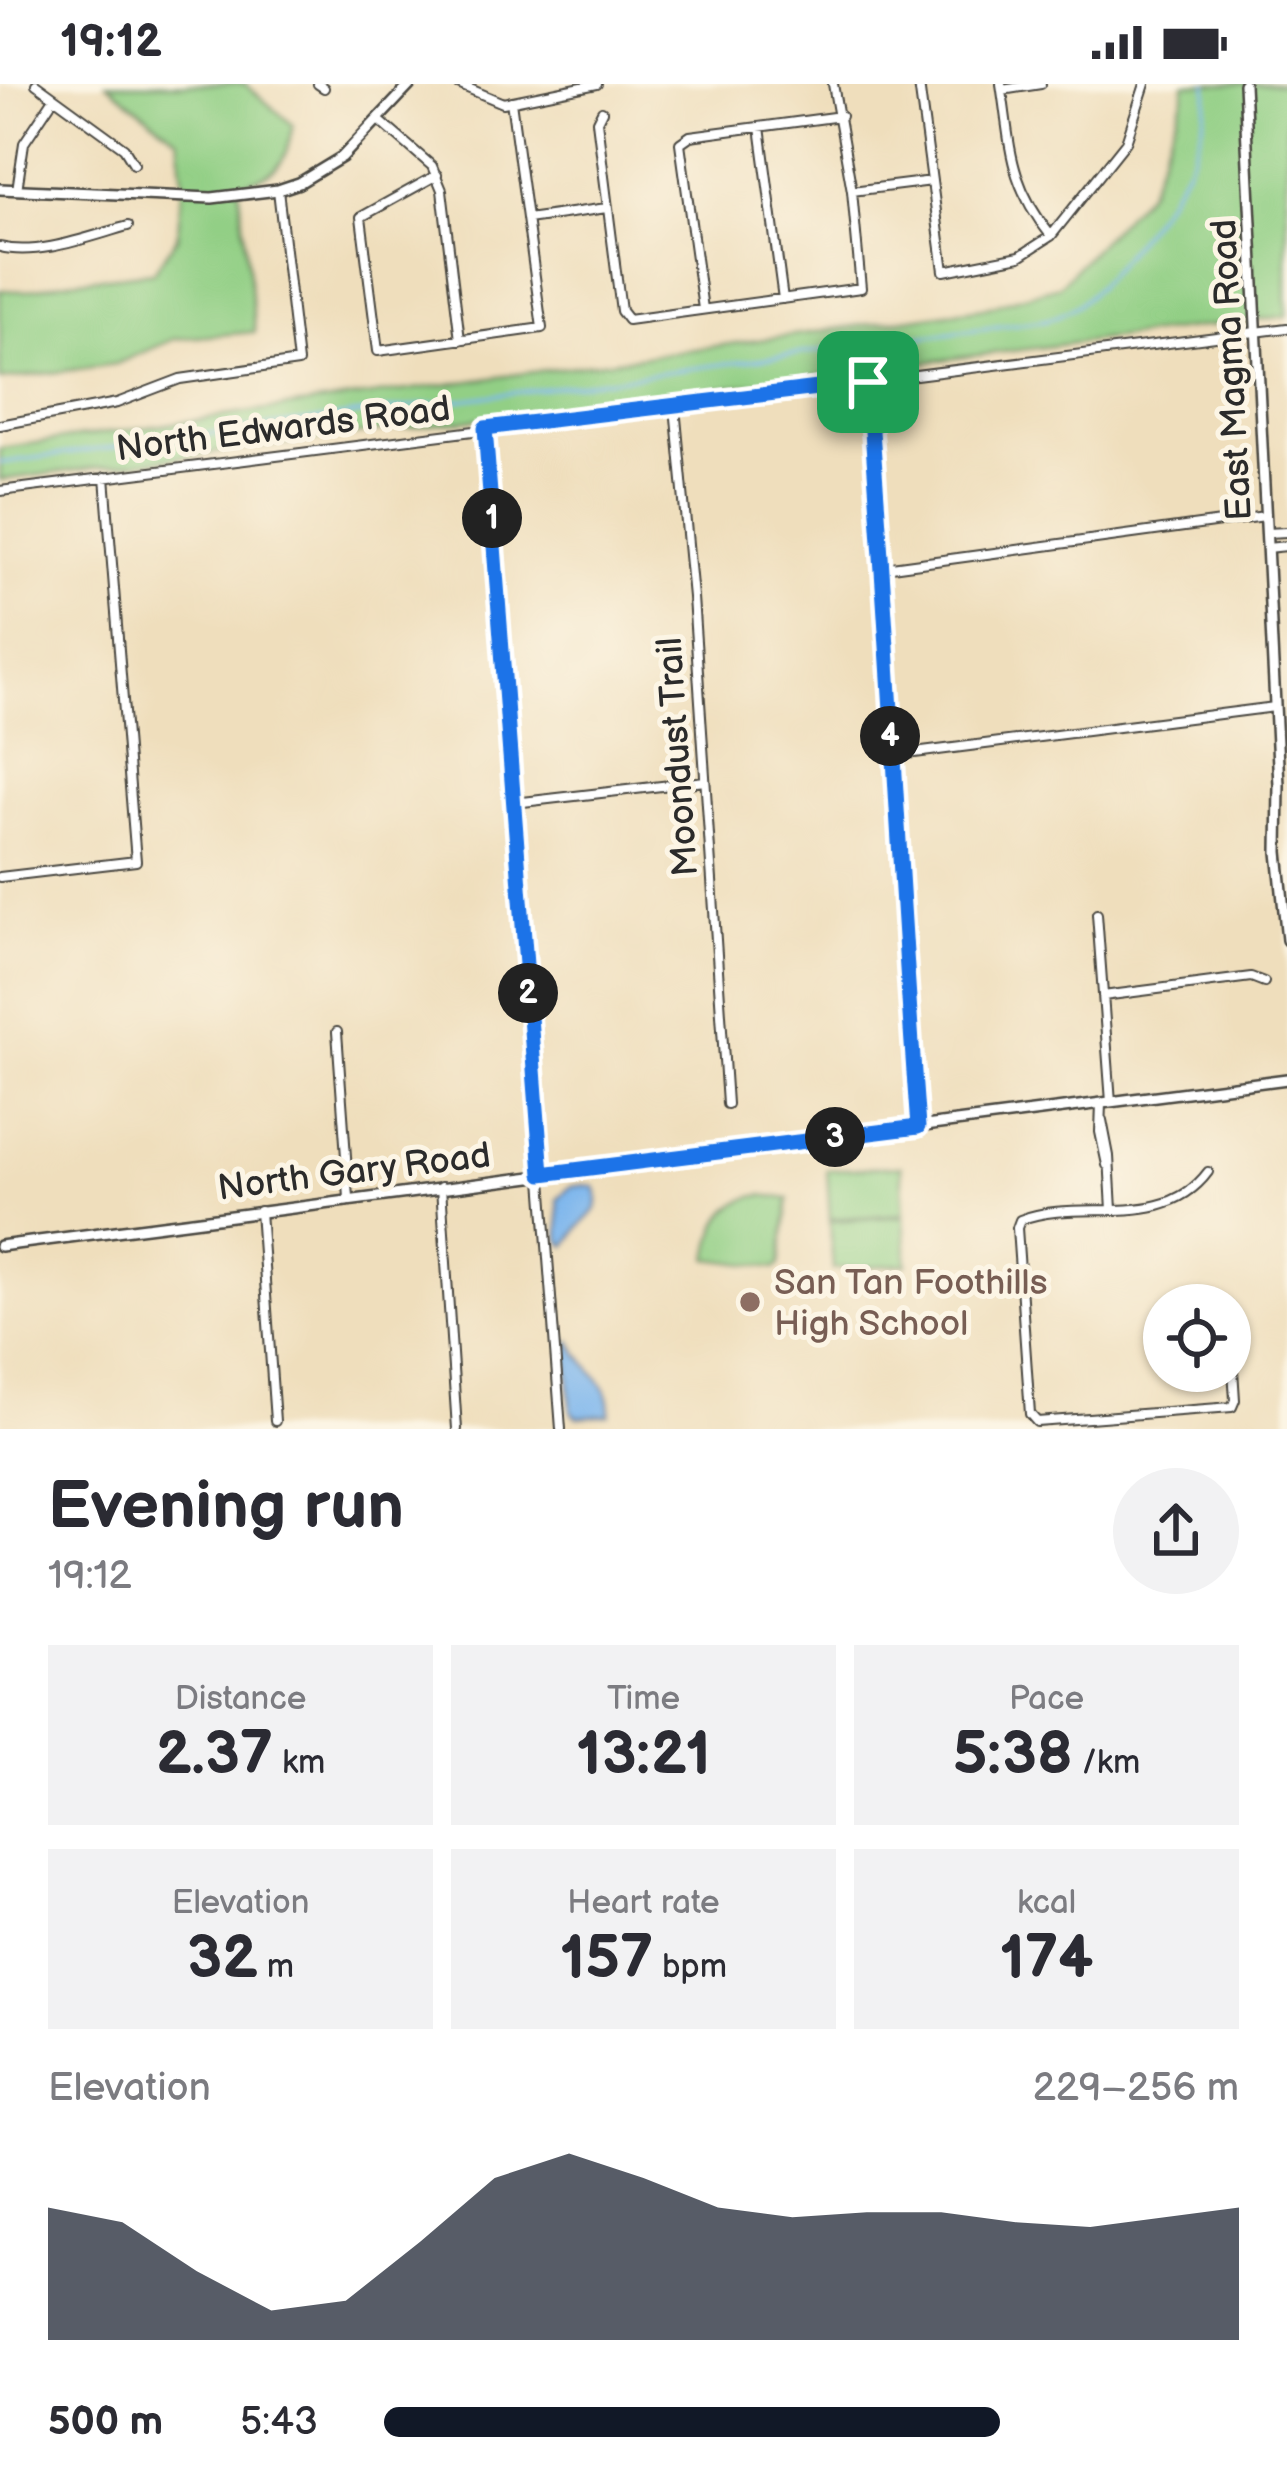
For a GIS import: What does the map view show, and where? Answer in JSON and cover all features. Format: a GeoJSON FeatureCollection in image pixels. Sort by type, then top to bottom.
{"type":"FeatureCollection","features":[{"type":"Feature","properties":{"kind":"street"},"geometry":{"type":"LineString","coordinates":[[36,84],[124,148],[134,164]]}},
{"type":"Feature","properties":{"kind":"street"},"geometry":{"type":"LineString","coordinates":[[0,189],[212,198],[278,190],[326,169],[380,121],[411,84]]}},
{"type":"Feature","properties":{"kind":"street"},"geometry":{"type":"LineString","coordinates":[[458,84],[495,102],[597,84]]}},
{"type":"Feature","properties":{"kind":"street"},"geometry":{"type":"LineString","coordinates":[[602,111],[597,121],[607,208],[622,317],[628,320],[861,288],[852,191],[833,84]]}},
{"type":"Feature","properties":{"kind":"street"},"geometry":{"type":"LineString","coordinates":[[919,84],[944,272],[1019,256],[1051,236],[1126,142],[1145,84]]}},
{"type":"Feature","properties":{"kind":"street"},"geometry":{"type":"LineString","coordinates":[[1041,84],[1002,87],[1014,176],[1029,208],[1051,236]]}},
{"type":"Feature","properties":{"kind":"street","name":"East Magma Road"},"geometry":{"type":"LineString","coordinates":[[1244,84],[1253,332],[1279,712],[1279,866],[1287,940]]}},
{"type":"Feature","properties":{"kind":"street"},"geometry":{"type":"LineString","coordinates":[[17,190],[23,142],[55,98]]}},
{"type":"Feature","properties":{"kind":"street"},"geometry":{"type":"LineString","coordinates":[[436,175],[362,217],[378,351],[542,328],[512,101]]}},
{"type":"Feature","properties":{"kind":"street"},"geometry":{"type":"LineString","coordinates":[[703,309],[680,143],[686,138],[841,116]]}},
{"type":"Feature","properties":{"kind":"street"},"geometry":{"type":"LineString","coordinates":[[380,121],[422,156],[442,190],[460,340]]}},
{"type":"Feature","properties":{"kind":"street"},"geometry":{"type":"LineString","coordinates":[[760,127],[783,299]]}},
{"type":"Feature","properties":{"kind":"street"},"geometry":{"type":"LineString","coordinates":[[852,191],[932,181]]}},
{"type":"Feature","properties":{"kind":"street"},"geometry":{"type":"LineString","coordinates":[[0,424],[117,404],[179,379],[298,362],[278,190]]}},
{"type":"Feature","properties":{"kind":"street"},"geometry":{"type":"LineString","coordinates":[[527,219],[607,208]]}},
{"type":"Feature","properties":{"kind":"street"},"geometry":{"type":"LineString","coordinates":[[0,247],[38,247],[128,226]]}},
{"type":"Feature","properties":{"kind":"street","name":"North Edwards Road"},"geometry":{"type":"LineString","coordinates":[[0,491],[1287,328]]}},
{"type":"Feature","properties":{"kind":"street"},"geometry":{"type":"LineString","coordinates":[[868,382],[918,1127]]}},
{"type":"Feature","properties":{"kind":"street","name":"Moondust Trail"},"geometry":{"type":"LineString","coordinates":[[674,407],[688,530],[727,1104]]}},
{"type":"Feature","properties":{"kind":"street"},"geometry":{"type":"LineString","coordinates":[[485,428],[561,1429]]}},
{"type":"Feature","properties":{"kind":"street"},"geometry":{"type":"LineString","coordinates":[[0,877],[136,861],[105,477]]}},
{"type":"Feature","properties":{"kind":"street"},"geometry":{"type":"LineString","coordinates":[[884,568],[1265,516]]}},
{"type":"Feature","properties":{"kind":"street"},"geometry":{"type":"LineString","coordinates":[[1266,533],[1287,532]]}},
{"type":"Feature","properties":{"kind":"street"},"geometry":{"type":"LineString","coordinates":[[1267,548],[1287,546]]}},
{"type":"Feature","properties":{"kind":"street"},"geometry":{"type":"LineString","coordinates":[[891,756],[1279,712]]}},
{"type":"Feature","properties":{"kind":"street"},"geometry":{"type":"LineString","coordinates":[[514,803],[704,781]]}},
{"type":"Feature","properties":{"kind":"street"},"geometry":{"type":"LineString","coordinates":[[1097,914],[1106,1103],[1102,1120],[1112,1210]]}},
{"type":"Feature","properties":{"kind":"street"},"geometry":{"type":"LineString","coordinates":[[1103,996],[1251,977],[1264,982]]}},
{"type":"Feature","properties":{"kind":"street"},"geometry":{"type":"LineString","coordinates":[[337,1032],[349,1198]]}},
{"type":"Feature","properties":{"kind":"street","name":"North Gary Road"},"geometry":{"type":"LineString","coordinates":[[0,1246],[1287,1078]]}},
{"type":"Feature","properties":{"kind":"street"},"geometry":{"type":"LineString","coordinates":[[1208,1172],[1200,1183],[1163,1205],[1027,1216],[1017,1228],[1033,1420],[1232,1407],[1234,1392]]}},
{"type":"Feature","properties":{"kind":"street"},"geometry":{"type":"LineString","coordinates":[[441,1186],[457,1429]]}},
{"type":"Feature","properties":{"kind":"street"},"geometry":{"type":"LineString","coordinates":[[260,1210],[275,1421]]}},
{"type":"Feature","properties":{"kind":"green space"},"geometry":{"type":"Polygon","coordinates":[[[107,84],[245,84],[293,125],[278,166],[239,184],[255,332],[174,339],[116,364],[0,380],[0,290],[24,291],[153,272],[177,238],[183,180],[178,139],[107,84]]]}},
{"type":"Feature","properties":{"kind":"green space"},"geometry":{"type":"Polygon","coordinates":[[[1184,84],[1287,84],[1287,316],[0,480],[0,448],[983,308],[1059,286],[1148,191],[1184,97],[1184,84]]]}},
{"type":"Feature","properties":{"kind":"green space"},"geometry":{"type":"Polygon","coordinates":[[[901,1166],[904,1214],[830,1219],[827,1170],[901,1166]]]}},
{"type":"Feature","properties":{"kind":"green space"},"geometry":{"type":"Polygon","coordinates":[[[762,1195],[789,1199],[780,1265],[709,1259],[723,1217],[738,1203],[762,1195]]]}},
{"type":"Feature","properties":{"kind":"green space"},"geometry":{"type":"Polygon","coordinates":[[[904,1216],[907,1264],[833,1269],[830,1221],[904,1216]]]}},
{"type":"Feature","properties":{"kind":"water"},"geometry":{"type":"Polygon","coordinates":[[[570,1187],[595,1187],[597,1206],[566,1246],[560,1240],[558,1199],[570,1187]]]}},
{"type":"Feature","properties":{"kind":"water"},"geometry":{"type":"Polygon","coordinates":[[[571,1341],[603,1385],[609,1414],[578,1417],[571,1411],[567,1343],[571,1341]]]}},
{"type":"Feature","properties":{"kind":"waterway"},"geometry":{"type":"LineString","coordinates":[[0,463],[1046,320],[1086,298],[1169,195],[1200,136],[1207,84]]}},
{"type":"Feature","properties":{"kind":"place","name":"San Tan Foothills High School"},"geometry":{"type":"Point","coordinates":[750,1302]}},
{"type":"Feature","properties":{"kind":"route"},"geometry":{"type":"LineString","coordinates":[[868,382],[918,1127],[542,1174],[485,428],[868,382]]}}]}
